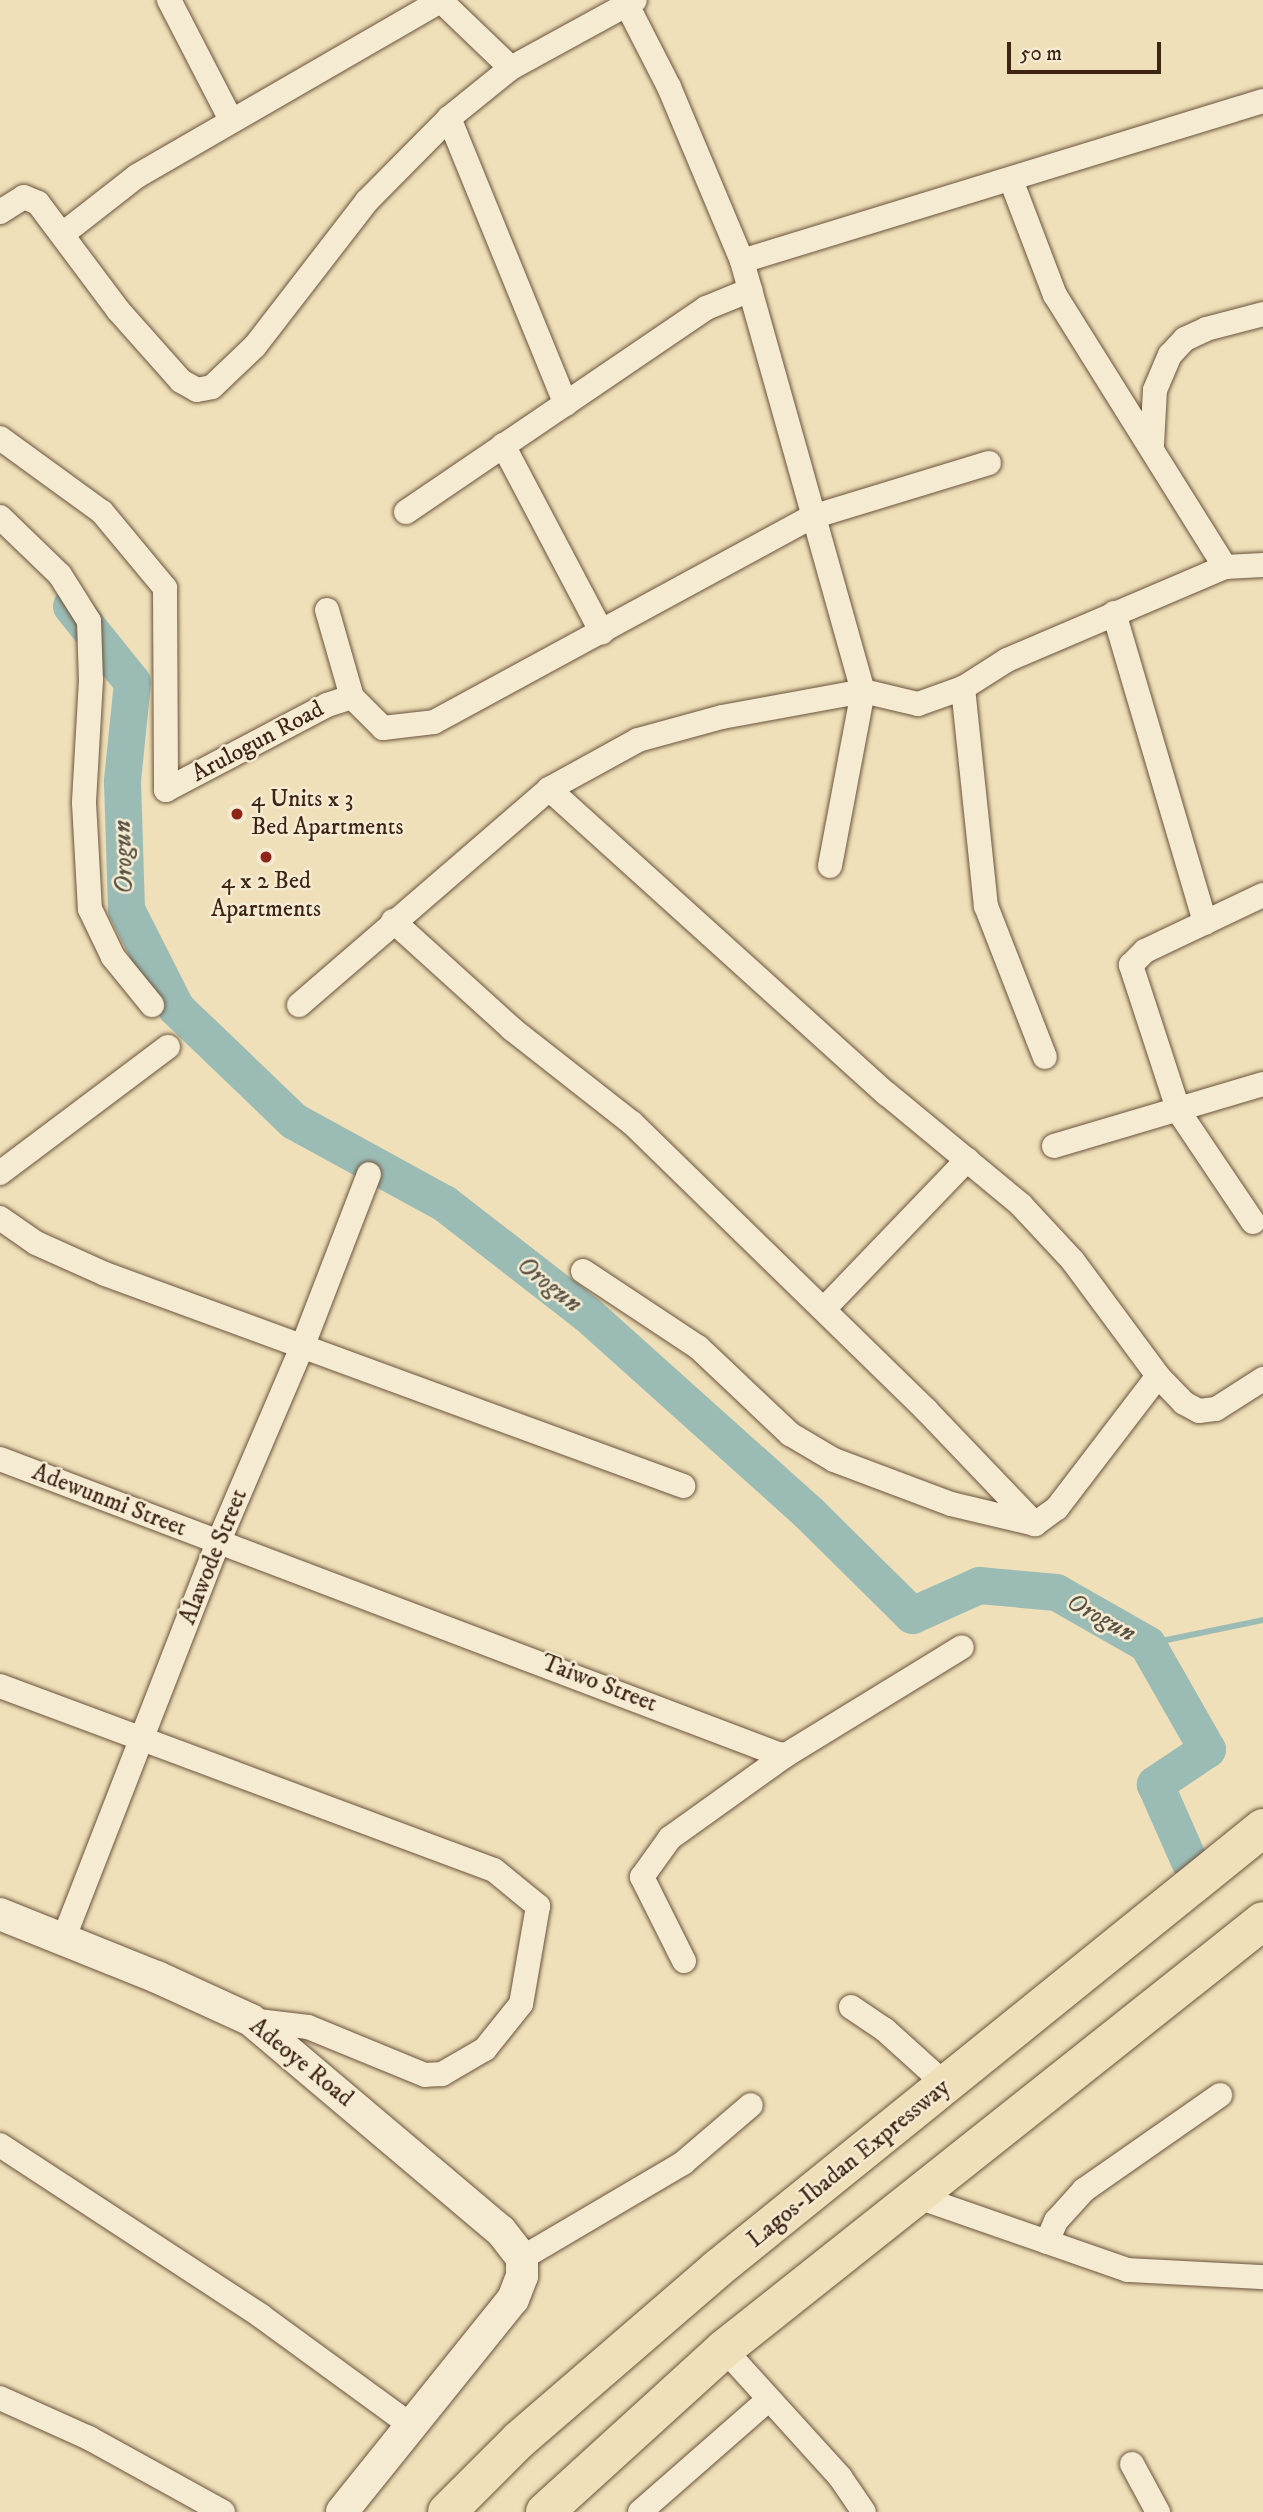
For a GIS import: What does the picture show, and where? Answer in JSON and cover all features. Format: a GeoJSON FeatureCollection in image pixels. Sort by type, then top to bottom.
{"type":"FeatureCollection","features":[{"type":"Feature","properties":{"kind":"highway","name":"Lagos-Ibadan Expressway"},"geometry":{"type":"LineString","coordinates":[[447,2512],[519,2440],[717,2269],[947,2086],[1263,1828]]}},
{"type":"Feature","properties":{"kind":"highway"},"geometry":{"type":"LineString","coordinates":[[545,2512],[724,2349],[1263,1921]]}},
{"type":"Feature","properties":{"kind":"street"},"geometry":{"type":"LineString","coordinates":[[169,0],[230,118]]}},
{"type":"Feature","properties":{"kind":"street"},"geometry":{"type":"LineString","coordinates":[[64,233],[137,176],[230,118],[440,0],[511,68]]}},
{"type":"Feature","properties":{"kind":"street"},"geometry":{"type":"LineString","coordinates":[[0,212],[24,197],[34,201],[64,233],[118,310],[181,381],[197,390],[212,387],[255,346],[368,201],[449,118],[511,68],[631,3],[742,261],[863,691],[830,866]]}},
{"type":"Feature","properties":{"kind":"street"},"geometry":{"type":"LineString","coordinates":[[742,261],[1263,101]]}},
{"type":"Feature","properties":{"kind":"street"},"geometry":{"type":"LineString","coordinates":[[449,118],[566,404]]}},
{"type":"Feature","properties":{"kind":"street"},"geometry":{"type":"LineString","coordinates":[[1011,180],[1055,295],[1152,445],[1225,567]]}},
{"type":"Feature","properties":{"kind":"street"},"geometry":{"type":"LineString","coordinates":[[406,512],[706,308],[750,290]]}},
{"type":"Feature","properties":{"kind":"street"},"geometry":{"type":"LineString","coordinates":[[1152,445],[1155,390],[1170,355],[1185,339],[1206,329],[1263,314]]}},
{"type":"Feature","properties":{"kind":"street","name":"Arulogun Road"},"geometry":{"type":"LineString","coordinates":[[0,438],[102,512],[166,588],[166,790],[327,705],[352,697]]}},
{"type":"Feature","properties":{"kind":"street"},"geometry":{"type":"LineString","coordinates":[[503,445],[602,633]]}},
{"type":"Feature","properties":{"kind":"street"},"geometry":{"type":"LineString","coordinates":[[327,610],[352,697],[383,727],[434,722],[812,517],[989,463]]}},
{"type":"Feature","properties":{"kind":"street"},"geometry":{"type":"LineString","coordinates":[[0,517],[60,575],[89,621],[91,680],[84,803],[90,909],[113,957],[152,1005]]}},
{"type":"Feature","properties":{"kind":"street"},"geometry":{"type":"LineString","coordinates":[[299,1005],[393,921],[549,789],[638,740],[722,717],[863,691],[918,704],[964,688],[1007,660],[1225,567],[1263,565]]}},
{"type":"Feature","properties":{"kind":"street"},"geometry":{"type":"LineString","coordinates":[[1114,613],[1205,923]]}},
{"type":"Feature","properties":{"kind":"street"},"geometry":{"type":"LineString","coordinates":[[964,688],[986,906],[1045,1057]]}},
{"type":"Feature","properties":{"kind":"street"},"geometry":{"type":"LineString","coordinates":[[549,789],[1021,1205],[1073,1261],[1158,1376],[1184,1403],[1199,1411],[1216,1409],[1263,1379]]}},
{"type":"Feature","properties":{"kind":"street"},"geometry":{"type":"LineString","coordinates":[[1253,1222],[1179,1112],[1131,965],[1145,951],[1263,895]]}},
{"type":"Feature","properties":{"kind":"street"},"geometry":{"type":"LineString","coordinates":[[393,921],[512,1028],[632,1124],[824,1309],[1035,1524]]}},
{"type":"Feature","properties":{"kind":"street"},"geometry":{"type":"LineString","coordinates":[[0,1173],[168,1047]]}},
{"type":"Feature","properties":{"kind":"street"},"geometry":{"type":"LineString","coordinates":[[1054,1146],[1179,1112],[1263,1084]]}},
{"type":"Feature","properties":{"kind":"street"},"geometry":{"type":"LineString","coordinates":[[824,1309],[967,1160]]}},
{"type":"Feature","properties":{"kind":"street","name":"Alawode Street"},"geometry":{"type":"LineString","coordinates":[[63,1940],[145,1738],[218,1543],[303,1345],[369,1174]]}},
{"type":"Feature","properties":{"kind":"street"},"geometry":{"type":"LineString","coordinates":[[0,1218],[36,1243],[105,1274],[683,1486]]}},
{"type":"Feature","properties":{"kind":"street"},"geometry":{"type":"LineString","coordinates":[[583,1271],[698,1347],[790,1434],[834,1460],[951,1504],[1035,1524],[1057,1508],[1158,1376]]}},
{"type":"Feature","properties":{"kind":"street","name":"Adewunmi Street"},"geometry":{"type":"LineString","coordinates":[[0,1458],[218,1543]]}},
{"type":"Feature","properties":{"kind":"street","name":"Taiwo Street"},"geometry":{"type":"LineString","coordinates":[[218,1543],[786,1755]]}},
{"type":"Feature","properties":{"kind":"street"},"geometry":{"type":"LineString","coordinates":[[684,1961],[642,1877],[670,1838],[786,1755],[962,1647]]}},
{"type":"Feature","properties":{"kind":"street"},"geometry":{"type":"LineString","coordinates":[[0,1686],[494,1870],[538,1906],[521,2004],[485,2049],[442,2074],[425,2075],[307,2027],[251,2020]]}},
{"type":"Feature","properties":{"kind":"street","name":"Adeoye Road"},"geometry":{"type":"LineString","coordinates":[[0,1914],[251,2020],[501,2231],[522,2258]]}},
{"type":"Feature","properties":{"kind":"street"},"geometry":{"type":"LineString","coordinates":[[850,2007],[884,2029],[947,2086]]}},
{"type":"Feature","properties":{"kind":"street"},"geometry":{"type":"LineString","coordinates":[[1047,2242],[1056,2221],[1084,2190],[1220,2095]]}},
{"type":"Feature","properties":{"kind":"street"},"geometry":{"type":"LineString","coordinates":[[342,2512],[513,2299],[522,2258],[683,2163],[751,2105]]}},
{"type":"Feature","properties":{"kind":"street"},"geometry":{"type":"LineString","coordinates":[[0,2145],[261,2316],[412,2426]]}},
{"type":"Feature","properties":{"kind":"street"},"geometry":{"type":"LineString","coordinates":[[918,2197],[1128,2270],[1263,2277]]}},
{"type":"Feature","properties":{"kind":"street"},"geometry":{"type":"LineString","coordinates":[[724,2349],[840,2476],[864,2512]]}},
{"type":"Feature","properties":{"kind":"street"},"geometry":{"type":"LineString","coordinates":[[0,2398],[89,2438],[223,2512]]}},
{"type":"Feature","properties":{"kind":"street"},"geometry":{"type":"LineString","coordinates":[[640,2512],[768,2400]]}},
{"type":"Feature","properties":{"kind":"street"},"geometry":{"type":"LineString","coordinates":[[1132,2464],[1158,2512]]}},
{"type":"Feature","properties":{"kind":"waterway","name":"Orogun"},"geometry":{"type":"LineString","coordinates":[[71,606],[132,682],[122,781],[126,909],[176,1008],[294,1121],[444,1203],[586,1313],[809,1513],[912,1615],[979,1585],[1056,1592],[1147,1644],[1207,1749],[1155,1784],[1189,1861]]}},
{"type":"Feature","properties":{"kind":"waterway"},"geometry":{"type":"LineString","coordinates":[[1147,1644],[1263,1620]]}},
{"type":"Feature","properties":{"kind":"place","name":"4 Units x 3 Bed Apartments"},"geometry":{"type":"Point","coordinates":[237,814]}},
{"type":"Feature","properties":{"kind":"place","name":"4 x 2 Bed Apartments"},"geometry":{"type":"Point","coordinates":[266,857]}}]}
